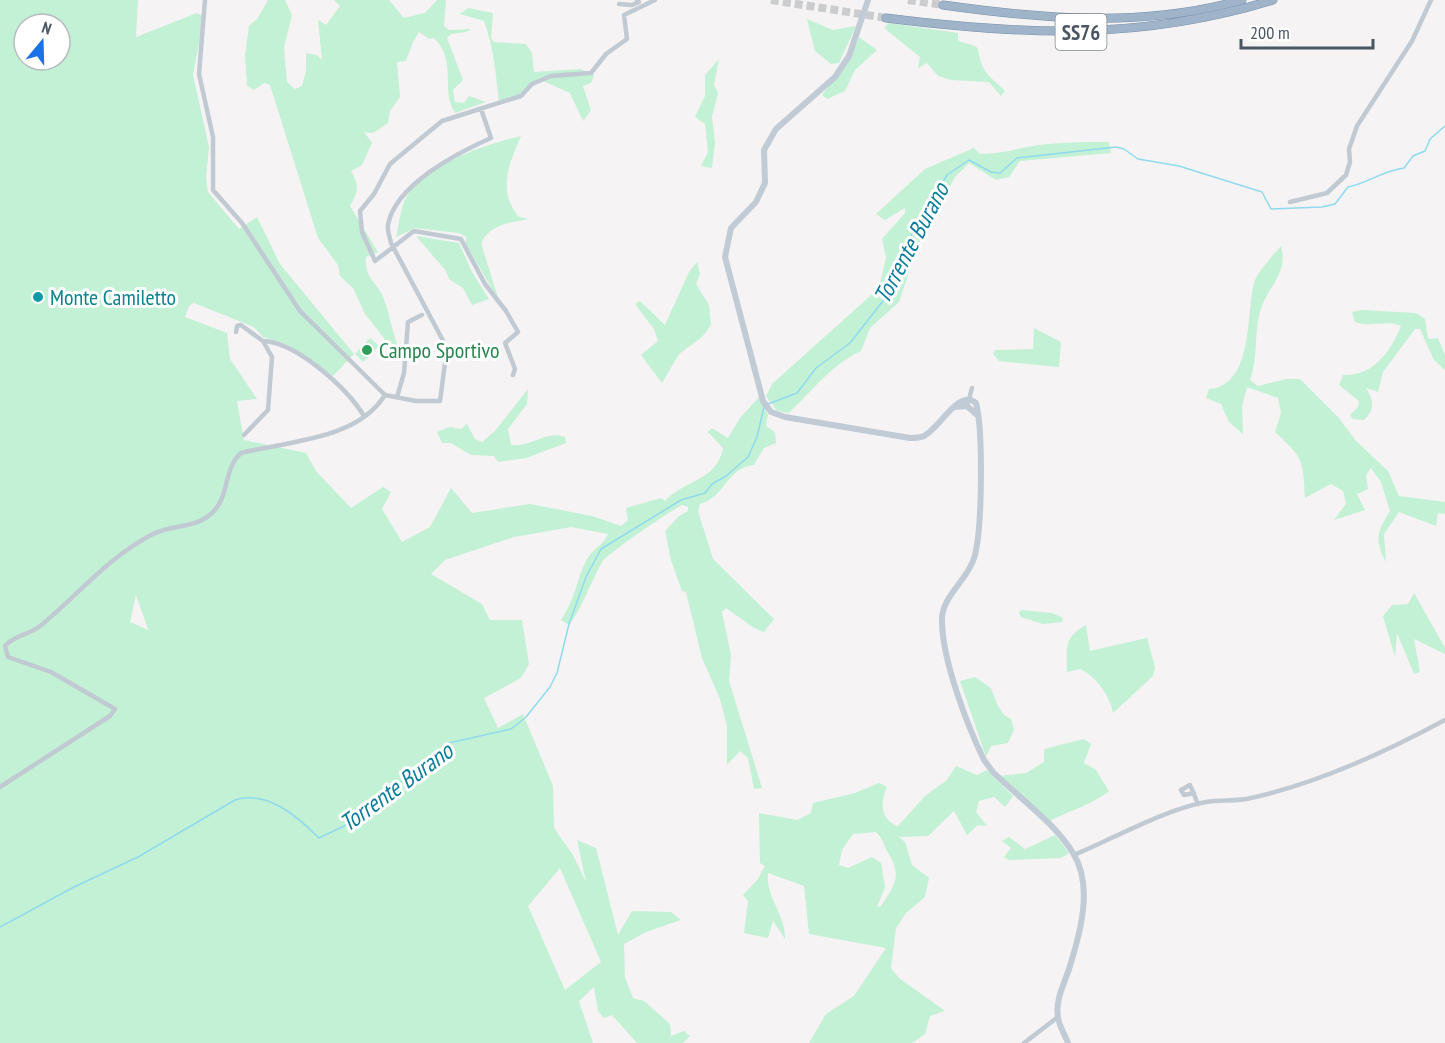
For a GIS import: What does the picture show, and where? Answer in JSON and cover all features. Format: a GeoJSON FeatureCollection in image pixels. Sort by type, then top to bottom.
{"type":"FeatureCollection","features":[{"type":"Feature","properties":{"kind":"highway","name":"SS76"},"geometry":{"type":"LineString","coordinates":[[943,5],[1040,18],[1114,19],[1190,11],[1242,0]]}},
{"type":"Feature","properties":{"kind":"highway","name":"SS76"},"geometry":{"type":"LineString","coordinates":[[886,18],[1020,32],[1090,32],[1194,21],[1273,0]]}},
{"type":"Feature","properties":{"kind":"main road"},"geometry":{"type":"LineString","coordinates":[[868,0],[849,56],[835,77],[776,129],[764,150],[765,183],[756,202],[731,228],[726,257],[763,401],[771,412],[785,417],[910,438],[925,436],[961,400],[976,403],[981,517],[979,538],[967,575],[943,608],[941,620],[948,659],[984,760],[1007,786],[1063,839],[1074,855],[1083,875],[1082,907],[1075,946],[1060,996],[1058,1017],[1068,1043]]}},
{"type":"Feature","properties":{"kind":"street"},"geometry":{"type":"LineString","coordinates":[[206,0],[199,74],[213,137],[213,190],[242,223],[300,311],[385,394],[416,401],[440,401],[447,348],[392,246],[388,226],[400,199],[421,180],[456,155],[491,138],[481,109]]}},
{"type":"Feature","properties":{"kind":"street"},"geometry":{"type":"LineString","coordinates":[[619,4],[632,5],[639,2],[637,0]]}},
{"type":"Feature","properties":{"kind":"street"},"geometry":{"type":"LineString","coordinates":[[513,375],[513,362],[505,343],[518,332],[506,310],[485,284],[461,239],[414,231],[375,261],[362,232],[360,211],[374,194],[390,164],[442,121],[521,96],[532,84],[551,76],[591,73],[606,54],[627,39],[624,15],[655,0]]}},
{"type":"Feature","properties":{"kind":"street"},"geometry":{"type":"LineString","coordinates":[[1290,202],[1327,193],[1346,175],[1349,149],[1357,126],[1412,41],[1431,0]]}},
{"type":"Feature","properties":{"kind":"street"},"geometry":{"type":"LineString","coordinates":[[397,397],[404,373],[408,322],[422,315]]}},
{"type":"Feature","properties":{"kind":"street"},"geometry":{"type":"LineString","coordinates":[[236,332],[237,326],[241,325],[262,340],[288,346],[302,355],[344,390],[364,416]]}},
{"type":"Feature","properties":{"kind":"street"},"geometry":{"type":"LineString","coordinates":[[243,435],[263,418],[271,400],[272,357],[262,340]]}},
{"type":"Feature","properties":{"kind":"street"},"geometry":{"type":"LineString","coordinates":[[968,402],[972,388]]}},
{"type":"Feature","properties":{"kind":"street"},"geometry":{"type":"LineString","coordinates":[[0,787],[110,716],[115,709],[51,672],[8,657],[5,646],[10,640],[38,628],[120,553],[156,533],[188,526],[212,513],[224,495],[235,459],[242,453],[330,432],[364,416],[385,394]]}},
{"type":"Feature","properties":{"kind":"street"},"geometry":{"type":"LineString","coordinates":[[1074,855],[1198,804],[1250,799],[1314,781],[1445,720]]}},
{"type":"Feature","properties":{"kind":"street"},"geometry":{"type":"LineString","coordinates":[[1194,793],[1198,804]]}},
{"type":"Feature","properties":{"kind":"street"},"geometry":{"type":"LineString","coordinates":[[1024,1043],[1058,1017]]}},
{"type":"Feature","properties":{"kind":"green space"},"geometry":{"type":"Polygon","coordinates":[[[0,0],[138,0],[136,37],[197,13],[204,17],[193,75],[209,147],[206,178],[208,192],[239,229],[257,217],[280,264],[354,354],[333,376],[288,345],[263,337],[254,327],[194,303],[189,306],[185,317],[227,333],[230,359],[257,399],[237,401],[244,440],[306,453],[316,471],[351,508],[383,487],[391,492],[382,509],[402,542],[430,527],[451,488],[472,513],[530,504],[592,516],[621,526],[628,520],[626,508],[661,498],[665,501],[707,474],[720,459],[723,448],[708,432],[712,428],[728,438],[740,418],[759,397],[768,415],[766,426],[775,432],[776,443],[764,448],[754,465],[738,471],[715,496],[700,504],[698,511],[713,559],[774,619],[764,632],[754,628],[726,608],[722,612],[731,655],[729,681],[762,788],[754,789],[748,758],[740,751],[727,765],[727,726],[720,699],[702,658],[686,592],[682,591],[671,560],[665,531],[679,516],[688,511],[688,507],[682,505],[675,509],[606,558],[569,625],[561,620],[583,567],[589,555],[608,534],[571,527],[514,537],[445,560],[431,574],[482,604],[490,620],[522,620],[529,664],[521,678],[484,698],[498,728],[523,714],[553,786],[554,828],[573,855],[586,882],[577,840],[596,848],[618,935],[632,911],[671,912],[681,920],[646,932],[624,944],[625,978],[633,998],[644,1001],[670,1024],[671,1036],[684,1031],[690,1036],[683,1043],[637,1043],[612,1015],[604,1018],[598,1011],[594,987],[579,1001],[593,1043],[0,1043],[0,0]],[[136,595],[130,622],[148,630],[136,595]],[[560,868],[528,906],[565,990],[601,962],[560,868]]]}},
{"type":"Feature","properties":{"kind":"green space"},"geometry":{"type":"Polygon","coordinates":[[[268,0],[285,0],[292,15],[284,48],[287,82],[295,89],[302,86],[306,71],[306,53],[317,55],[322,60],[318,20],[326,25],[340,6],[334,0],[389,0],[404,18],[425,13],[437,0],[446,0],[444,26],[449,30],[471,29],[451,34],[447,38],[463,80],[453,90],[455,102],[464,103],[469,96],[486,102],[455,113],[449,95],[447,66],[441,47],[434,38],[429,39],[419,32],[406,61],[397,62],[400,97],[390,111],[388,123],[373,133],[364,132],[372,143],[362,165],[351,171],[357,189],[350,206],[378,252],[366,257],[367,270],[384,299],[404,361],[388,350],[384,338],[365,314],[353,288],[340,276],[338,265],[318,238],[270,85],[264,83],[254,90],[247,86],[245,55],[249,26],[258,18],[268,0]]]}},
{"type":"Feature","properties":{"kind":"green space"},"geometry":{"type":"Polygon","coordinates":[[[468,8],[493,13],[491,38],[494,42],[526,44],[532,53],[534,72],[581,69],[594,75],[591,83],[583,86],[591,110],[583,121],[570,93],[541,80],[515,98],[499,103],[494,62],[484,21],[460,14],[468,8]]]}},
{"type":"Feature","properties":{"kind":"green space"},"geometry":{"type":"Polygon","coordinates":[[[807,19],[833,30],[856,26],[839,63],[831,64],[815,51],[807,19]]]}},
{"type":"Feature","properties":{"kind":"green space"},"geometry":{"type":"Polygon","coordinates":[[[889,23],[958,33],[958,41],[977,48],[984,68],[1005,91],[1001,96],[989,82],[951,80],[938,76],[927,63],[918,68],[920,57],[884,28],[889,23]]]}},
{"type":"Feature","properties":{"kind":"green space"},"geometry":{"type":"Polygon","coordinates":[[[859,37],[877,50],[855,70],[845,91],[827,99],[822,95],[851,56],[859,37]]]}},
{"type":"Feature","properties":{"kind":"green space"},"geometry":{"type":"Polygon","coordinates":[[[719,59],[714,85],[718,93],[712,117],[715,143],[712,168],[701,166],[708,152],[705,124],[695,117],[705,96],[705,75],[719,59]]]}},
{"type":"Feature","properties":{"kind":"green space"},"geometry":{"type":"Polygon","coordinates":[[[521,136],[509,167],[507,188],[508,198],[519,217],[529,219],[508,223],[490,231],[481,243],[499,301],[466,244],[466,237],[459,233],[415,228],[396,237],[401,211],[407,196],[428,174],[475,150],[521,136]]]}},
{"type":"Feature","properties":{"kind":"green space"},"geometry":{"type":"Polygon","coordinates":[[[1109,142],[1111,153],[1020,161],[1009,177],[996,180],[969,163],[955,177],[919,243],[899,302],[870,328],[861,351],[841,363],[789,413],[777,411],[766,396],[772,384],[879,288],[886,258],[882,239],[905,213],[905,208],[885,220],[876,214],[925,169],[974,148],[980,154],[986,154],[1047,144],[1109,142]]]}},
{"type":"Feature","properties":{"kind":"green space"},"geometry":{"type":"Polygon","coordinates":[[[416,236],[459,243],[472,272],[489,299],[472,305],[463,288],[449,279],[446,271],[416,236]]]}},
{"type":"Feature","properties":{"kind":"green space"},"geometry":{"type":"Polygon","coordinates":[[[1281,246],[1283,255],[1278,277],[1259,315],[1250,380],[1258,386],[1286,379],[1300,379],[1338,417],[1356,441],[1388,471],[1399,496],[1445,502],[1445,514],[1438,513],[1436,526],[1399,512],[1384,534],[1386,562],[1380,547],[1379,536],[1390,511],[1381,482],[1371,468],[1366,475],[1368,489],[1357,494],[1365,510],[1334,520],[1346,504],[1343,491],[1331,484],[1305,498],[1300,460],[1275,432],[1281,413],[1278,398],[1247,387],[1242,406],[1243,434],[1229,422],[1221,404],[1206,398],[1209,389],[1224,385],[1234,375],[1241,362],[1254,283],[1262,268],[1281,246]]]}},
{"type":"Feature","properties":{"kind":"green space"},"geometry":{"type":"Polygon","coordinates":[[[697,262],[700,274],[696,284],[709,305],[711,325],[702,337],[679,354],[662,383],[641,355],[658,341],[654,329],[635,304],[640,301],[665,325],[689,272],[697,262]]]}},
{"type":"Feature","properties":{"kind":"green space"},"geometry":{"type":"Polygon","coordinates":[[[1361,310],[1416,313],[1425,319],[1428,339],[1438,338],[1445,355],[1445,370],[1434,360],[1420,329],[1415,329],[1383,372],[1378,392],[1366,388],[1371,397],[1372,409],[1364,420],[1353,419],[1350,415],[1358,407],[1359,401],[1339,385],[1343,375],[1364,371],[1380,361],[1392,345],[1401,326],[1390,323],[1361,324],[1355,322],[1352,312],[1361,310]]]}},
{"type":"Feature","properties":{"kind":"green space"},"geometry":{"type":"Polygon","coordinates":[[[1034,328],[1061,342],[1059,367],[999,361],[993,354],[995,350],[1033,349],[1034,328]]]}},
{"type":"Feature","properties":{"kind":"green space","name":"Campo Sportivo"},"geometry":{"type":"Polygon","coordinates":[[[370,338],[379,346],[363,362],[355,354],[370,338]]]}},
{"type":"Feature","properties":{"kind":"green space"},"geometry":{"type":"Polygon","coordinates":[[[528,389],[527,404],[508,429],[511,445],[525,444],[558,435],[565,437],[566,443],[526,458],[498,462],[494,456],[471,455],[451,443],[442,443],[437,432],[450,427],[461,429],[467,424],[475,439],[482,442],[495,431],[528,389]]]}},
{"type":"Feature","properties":{"kind":"green space"},"geometry":{"type":"Polygon","coordinates":[[[1414,593],[1445,648],[1445,654],[1414,639],[1420,672],[1414,674],[1397,633],[1395,657],[1383,616],[1392,605],[1408,604],[1414,593]]]}},
{"type":"Feature","properties":{"kind":"green space"},"geometry":{"type":"Polygon","coordinates":[[[1021,610],[1052,613],[1063,618],[1062,622],[1043,624],[1021,617],[1019,613],[1021,610]]]}},
{"type":"Feature","properties":{"kind":"green space"},"geometry":{"type":"Polygon","coordinates":[[[1086,625],[1090,651],[1147,638],[1155,667],[1153,676],[1113,713],[1105,693],[1091,676],[1080,669],[1067,672],[1067,650],[1070,639],[1086,625]]]}},
{"type":"Feature","properties":{"kind":"green space"},"geometry":{"type":"Polygon","coordinates":[[[975,677],[991,688],[997,704],[1004,715],[1011,719],[1014,729],[1008,743],[991,746],[986,757],[960,681],[975,677]]]}},
{"type":"Feature","properties":{"kind":"green space"},"geometry":{"type":"Polygon","coordinates":[[[1084,739],[1091,744],[1084,763],[1096,770],[1109,791],[1048,822],[999,776],[1026,773],[1044,762],[1044,749],[1084,739]]]}},
{"type":"Feature","properties":{"kind":"green space"},"geometry":{"type":"Polygon","coordinates":[[[956,766],[977,775],[987,770],[1013,796],[1005,807],[994,797],[979,801],[976,812],[987,826],[978,825],[967,835],[954,811],[928,836],[899,837],[905,842],[912,865],[929,878],[925,897],[906,913],[896,928],[891,968],[899,978],[945,1011],[930,1016],[925,1034],[912,1043],[809,1043],[826,1014],[854,996],[886,948],[809,934],[804,886],[768,873],[770,890],[782,922],[785,939],[773,921],[768,938],[744,933],[748,901],[743,895],[758,879],[765,866],[760,863],[759,813],[797,820],[811,813],[813,803],[855,793],[879,783],[887,787],[883,799],[885,815],[898,826],[926,795],[947,780],[956,766]],[[876,832],[853,834],[842,850],[839,865],[848,868],[872,857],[881,863],[885,887],[877,907],[881,906],[891,890],[896,872],[876,832]]]}},
{"type":"Feature","properties":{"kind":"green space"},"geometry":{"type":"Polygon","coordinates":[[[1055,835],[1069,853],[1061,858],[1009,860],[1004,857],[1011,848],[1002,841],[1009,837],[1025,849],[1055,835]]]}},
{"type":"Feature","properties":{"kind":"waterway","name":"Torrente Burano"},"geometry":{"type":"LineString","coordinates":[[768,404],[797,393],[816,368],[850,343],[890,292],[912,234],[947,175],[969,160],[991,172],[1000,173],[1017,158],[1116,147],[1124,149],[1138,159],[1179,166],[1262,192],[1271,209],[1322,207],[1335,204],[1348,187],[1404,168],[1413,156],[1425,151],[1430,139],[1445,126]]}},
{"type":"Feature","properties":{"kind":"waterway","name":"Torrente Burano"},"geometry":{"type":"LineString","coordinates":[[0,927],[74,887],[138,857],[235,800],[247,798],[270,802],[301,821],[319,838],[363,817],[406,777],[449,743],[511,729],[526,717],[550,687],[557,673],[569,624],[586,577],[601,549],[681,500],[705,493],[712,484],[726,476],[748,457],[757,437],[764,407]]}},
{"type":"Feature","properties":{"kind":"tunnel"},"geometry":{"type":"LineString","coordinates":[[771,0],[886,18]]}},
{"type":"Feature","properties":{"kind":"tunnel"},"geometry":{"type":"LineString","coordinates":[[908,0],[943,5]]}},
{"type":"Feature","properties":{"kind":"place","name":"Monte Camiletto"},"geometry":{"type":"Point","coordinates":[38,297]}},
{"type":"Feature","properties":{"kind":"place","name":"Campo Sportivo"},"geometry":{"type":"Point","coordinates":[367,350]}}]}
